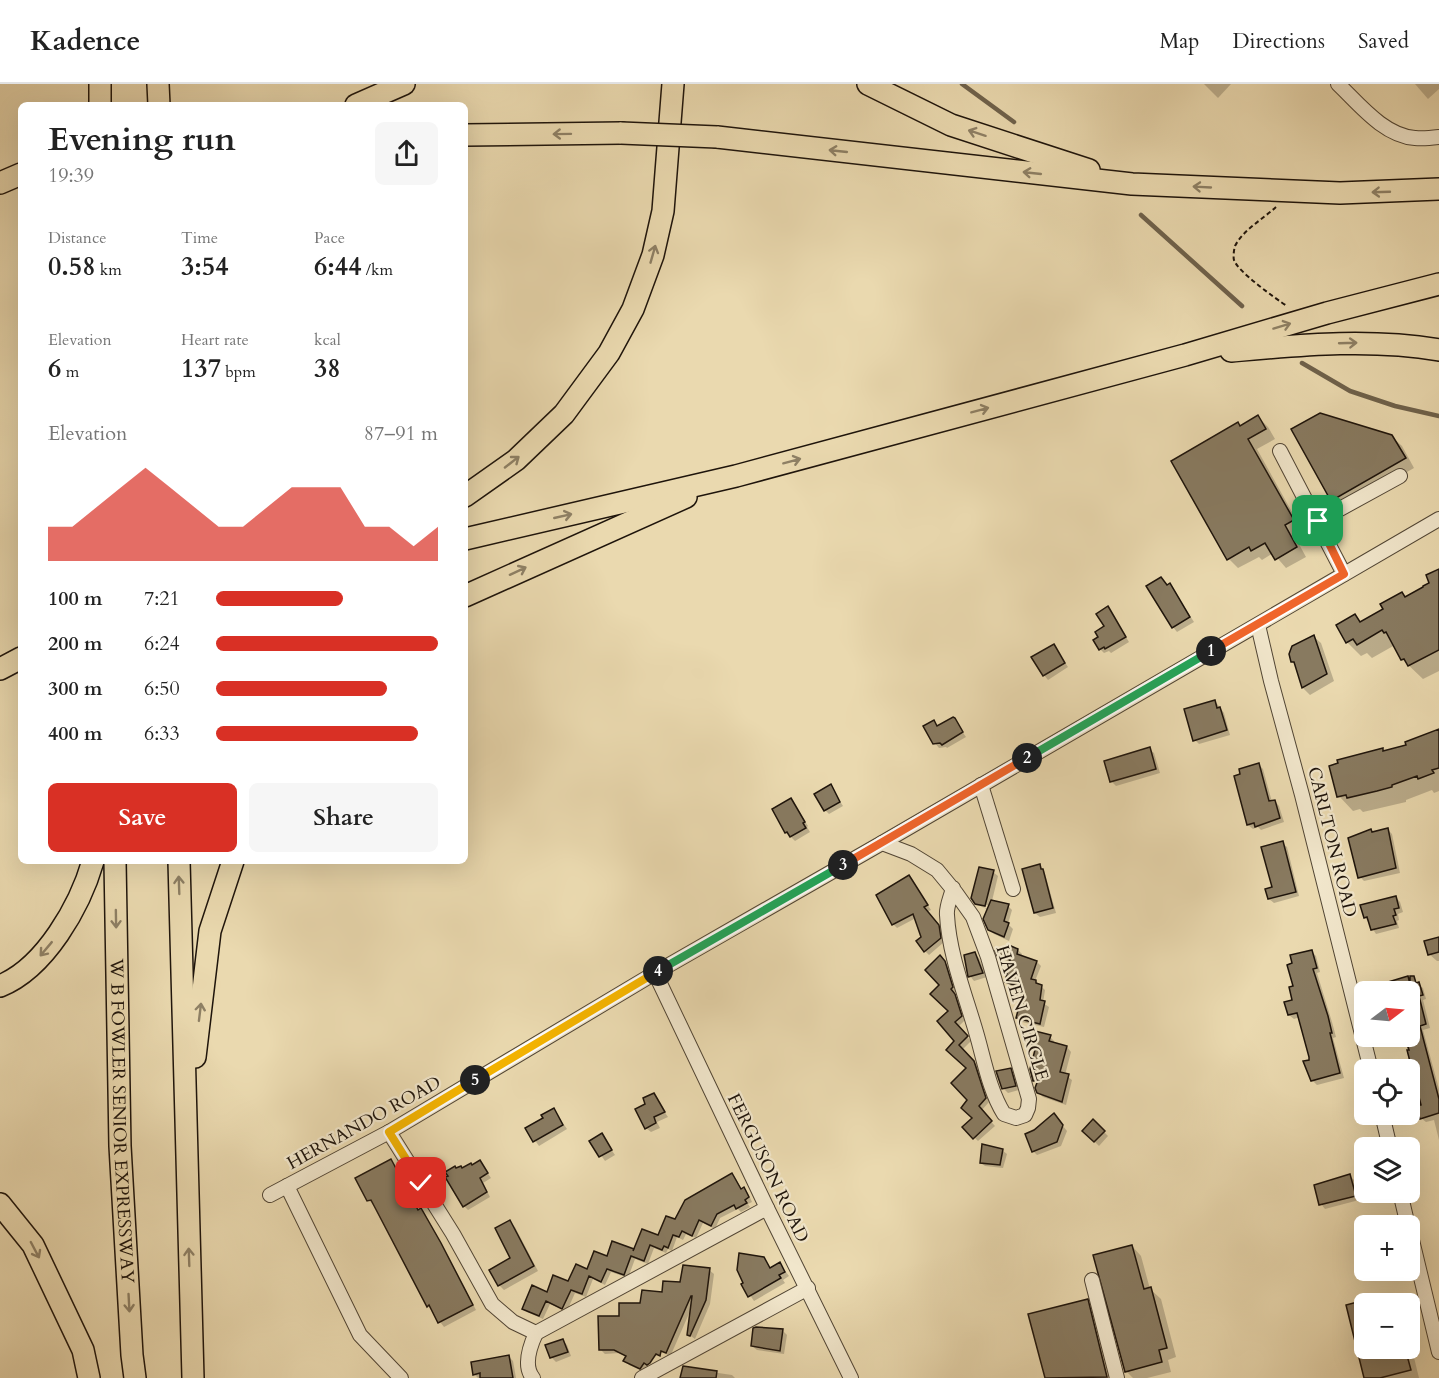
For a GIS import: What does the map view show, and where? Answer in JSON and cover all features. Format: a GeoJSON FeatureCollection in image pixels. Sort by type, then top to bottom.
{"type":"FeatureCollection","features":[{"type":"Feature","properties":{"kind":"highway"},"geometry":{"type":"LineString","coordinates":[[100,84],[100,102]]}},
{"type":"Feature","properties":{"kind":"highway"},"geometry":{"type":"LineString","coordinates":[[158,84],[159,102]]}},
{"type":"Feature","properties":{"kind":"highway"},"geometry":{"type":"LineString","coordinates":[[363,102],[404,84]]}},
{"type":"Feature","properties":{"kind":"highway"},"geometry":{"type":"LineString","coordinates":[[468,494],[516,460],[564,414],[609,353],[633,309],[653,255],[663,211],[673,84]]}},
{"type":"Feature","properties":{"kind":"highway"},"geometry":{"type":"LineString","coordinates":[[868,84],[951,125],[1132,184]]}},
{"type":"Feature","properties":{"kind":"highway"},"geometry":{"type":"LineString","coordinates":[[468,135],[621,133],[717,137],[1132,184],[1340,194],[1439,189]]}},
{"type":"Feature","properties":{"kind":"highway"},"geometry":{"type":"LineString","coordinates":[[0,178],[18,175]]}},
{"type":"Feature","properties":{"kind":"highway"},"geometry":{"type":"LineString","coordinates":[[0,183],[18,175]]}},
{"type":"Feature","properties":{"kind":"highway"},"geometry":{"type":"LineString","coordinates":[[468,538],[736,476],[1185,355],[1307,318],[1439,284]]}},
{"type":"Feature","properties":{"kind":"highway"},"geometry":{"type":"LineString","coordinates":[[1185,355],[1266,347],[1359,343],[1439,350]]}},
{"type":"Feature","properties":{"kind":"highway"},"geometry":{"type":"LineString","coordinates":[[468,595],[736,476]]}},
{"type":"Feature","properties":{"kind":"highway"},"geometry":{"type":"LineString","coordinates":[[0,657],[18,653]]}},
{"type":"Feature","properties":{"kind":"highway"},"geometry":{"type":"LineString","coordinates":[[0,669],[18,660]]}},
{"type":"Feature","properties":{"kind":"highway"},"geometry":{"type":"LineString","coordinates":[[0,986],[15,980],[49,948],[86,885],[92,864]]}},
{"type":"Feature","properties":{"kind":"highway","name":"W B FOWLER SENIOR EXPRESSWAY"},"geometry":{"type":"LineString","coordinates":[[115,864],[120,1146],[135,1378]]}},
{"type":"Feature","properties":{"kind":"highway"},"geometry":{"type":"LineString","coordinates":[[179,864],[193,1378]]}},
{"type":"Feature","properties":{"kind":"highway"},"geometry":{"type":"LineString","coordinates":[[188,1217],[197,1036],[210,931],[232,864]]}},
{"type":"Feature","properties":{"kind":"highway"},"geometry":{"type":"LineString","coordinates":[[0,1204],[33,1245],[83,1350],[89,1378]]}},
{"type":"Feature","properties":{"kind":"street"},"geometry":{"type":"LineString","coordinates":[[1338,84],[1373,117],[1396,133],[1414,138],[1439,137]]}},
{"type":"Feature","properties":{"kind":"street"},"geometry":{"type":"LineString","coordinates":[[1280,451],[1344,574]]}},
{"type":"Feature","properties":{"kind":"street"},"geometry":{"type":"LineString","coordinates":[[1318,521],[1400,476]]}},
{"type":"Feature","properties":{"kind":"street","name":"HERNANDO ROAD"},"geometry":{"type":"LineString","coordinates":[[270,1195],[389,1132],[655,973],[1439,519]]}},
{"type":"Feature","properties":{"kind":"street","name":"CARLTON ROAD"},"geometry":{"type":"LineString","coordinates":[[1258,624],[1368,1059]]}},
{"type":"Feature","properties":{"kind":"street"},"geometry":{"type":"LineString","coordinates":[[981,785],[1013,889]]}},
{"type":"Feature","properties":{"kind":"street","name":"HAVEN CIRCLE"},"geometry":{"type":"LineString","coordinates":[[882,843],[911,854],[937,870],[953,888],[973,917],[988,957],[1029,1099],[1029,1108],[1025,1115],[1016,1118],[1004,1114],[1000,1107],[966,1000],[946,913],[953,888]]}},
{"type":"Feature","properties":{"kind":"street","name":"FERGUSON ROAD"},"geometry":{"type":"LineString","coordinates":[[655,973],[851,1378]]}},
{"type":"Feature","properties":{"kind":"street"},"geometry":{"type":"LineString","coordinates":[[389,1132],[453,1234],[492,1304],[513,1322],[536,1333]]}},
{"type":"Feature","properties":{"kind":"street"},"geometry":{"type":"LineString","coordinates":[[286,1186],[360,1335],[401,1378]]}},
{"type":"Feature","properties":{"kind":"street"},"geometry":{"type":"LineString","coordinates":[[534,1378],[530,1374],[528,1348],[536,1333],[767,1208]]}},
{"type":"Feature","properties":{"kind":"street"},"geometry":{"type":"LineString","coordinates":[[1420,1273],[1439,1352]]}},
{"type":"Feature","properties":{"kind":"street"},"geometry":{"type":"LineString","coordinates":[[1092,1280],[1117,1378]]}},
{"type":"Feature","properties":{"kind":"street"},"geometry":{"type":"LineString","coordinates":[[642,1378],[808,1288]]}},
{"type":"Feature","properties":{"kind":"path"},"geometry":{"type":"LineString","coordinates":[[1293,191],[1244,234],[1234,247],[1233,259],[1239,268],[1275,298],[1307,318]]}},
{"type":"Feature","properties":{"kind":"building"},"geometry":{"type":"Polygon","coordinates":[[[1320,413],[1392,435],[1406,458],[1331,501],[1291,429],[1320,413]]]}},
{"type":"Feature","properties":{"kind":"building"},"geometry":{"type":"Polygon","coordinates":[[[1258,415],[1266,429],[1248,439],[1294,520],[1285,525],[1297,547],[1275,560],[1265,543],[1251,551],[1249,547],[1227,560],[1171,461],[1238,422],[1240,426],[1258,415]]]}},
{"type":"Feature","properties":{"kind":"building"},"geometry":{"type":"Polygon","coordinates":[[[1439,569],[1439,650],[1408,666],[1404,659],[1401,660],[1386,632],[1382,630],[1357,645],[1353,639],[1346,643],[1336,625],[1355,614],[1360,622],[1383,609],[1380,604],[1402,592],[1405,597],[1429,583],[1426,575],[1439,569]]]}},
{"type":"Feature","properties":{"kind":"building"},"geometry":{"type":"Polygon","coordinates":[[[1161,577],[1167,585],[1170,583],[1190,617],[1172,628],[1146,586],[1161,577]]]}},
{"type":"Feature","properties":{"kind":"building"},"geometry":{"type":"Polygon","coordinates":[[[1108,606],[1126,637],[1099,650],[1093,640],[1098,637],[1095,632],[1104,626],[1096,614],[1108,606]]]}},
{"type":"Feature","properties":{"kind":"building"},"geometry":{"type":"Polygon","coordinates":[[[1314,635],[1327,674],[1302,688],[1294,662],[1291,662],[1289,654],[1292,646],[1314,635]]]}},
{"type":"Feature","properties":{"kind":"building"},"geometry":{"type":"Polygon","coordinates":[[[1054,644],[1065,663],[1043,676],[1031,657],[1054,644]]]}},
{"type":"Feature","properties":{"kind":"building"},"geometry":{"type":"Polygon","coordinates":[[[1215,700],[1217,708],[1220,707],[1227,730],[1193,741],[1184,709],[1215,700]]]}},
{"type":"Feature","properties":{"kind":"building"},"geometry":{"type":"Polygon","coordinates":[[[953,717],[963,732],[942,745],[933,744],[923,726],[934,720],[937,726],[953,717]]]}},
{"type":"Feature","properties":{"kind":"building"},"geometry":{"type":"Polygon","coordinates":[[[1439,729],[1439,768],[1432,770],[1434,773],[1418,779],[1417,776],[1377,791],[1347,798],[1346,795],[1337,797],[1329,766],[1338,763],[1337,760],[1383,748],[1383,751],[1406,745],[1405,742],[1439,729]]]}},
{"type":"Feature","properties":{"kind":"building"},"geometry":{"type":"Polygon","coordinates":[[[1150,747],[1156,769],[1110,782],[1104,761],[1150,747]]]}},
{"type":"Feature","properties":{"kind":"building"},"geometry":{"type":"Polygon","coordinates":[[[1259,763],[1269,801],[1275,800],[1280,818],[1255,827],[1254,823],[1247,825],[1234,776],[1240,774],[1239,769],[1259,763]]]}},
{"type":"Feature","properties":{"kind":"building"},"geometry":{"type":"Polygon","coordinates":[[[831,784],[840,802],[824,811],[814,794],[831,784]]]}},
{"type":"Feature","properties":{"kind":"building"},"geometry":{"type":"Polygon","coordinates":[[[791,798],[806,828],[790,837],[787,832],[785,833],[772,809],[791,798]]]}},
{"type":"Feature","properties":{"kind":"building"},"geometry":{"type":"Polygon","coordinates":[[[1388,828],[1396,868],[1358,878],[1348,838],[1371,829],[1372,832],[1388,828]]]}},
{"type":"Feature","properties":{"kind":"building"},"geometry":{"type":"Polygon","coordinates":[[[1283,841],[1296,892],[1268,899],[1265,889],[1272,887],[1261,847],[1283,841]]]}},
{"type":"Feature","properties":{"kind":"building"},"geometry":{"type":"Polygon","coordinates":[[[1040,864],[1053,908],[1034,913],[1022,869],[1040,864]]]}},
{"type":"Feature","properties":{"kind":"building"},"geometry":{"type":"Polygon","coordinates":[[[979,867],[994,870],[985,906],[975,904],[971,898],[979,867]]]}},
{"type":"Feature","properties":{"kind":"building"},"geometry":{"type":"Polygon","coordinates":[[[909,875],[928,905],[924,907],[939,925],[941,938],[924,952],[916,941],[921,937],[913,914],[892,925],[876,895],[909,875]]]}},
{"type":"Feature","properties":{"kind":"building"},"geometry":{"type":"Polygon","coordinates":[[[1396,896],[1399,908],[1394,909],[1396,915],[1393,916],[1396,924],[1371,930],[1360,905],[1396,896]]]}},
{"type":"Feature","properties":{"kind":"building"},"geometry":{"type":"Polygon","coordinates":[[[991,900],[1009,904],[1004,921],[1009,923],[1004,937],[988,930],[983,919],[991,900]]]}},
{"type":"Feature","properties":{"kind":"building"},"geometry":{"type":"Polygon","coordinates":[[[1439,937],[1439,952],[1428,955],[1424,941],[1439,937]]]}},
{"type":"Feature","properties":{"kind":"building"},"geometry":{"type":"Polygon","coordinates":[[[1011,946],[1018,949],[1017,954],[1037,961],[1031,979],[1042,985],[1040,1000],[1045,1001],[1040,1024],[1016,1018],[1022,995],[1014,998],[1017,986],[1005,982],[1010,960],[997,956],[995,951],[1011,946]]]}},
{"type":"Feature","properties":{"kind":"building"},"geometry":{"type":"Polygon","coordinates":[[[1312,950],[1317,968],[1313,969],[1328,1016],[1340,1073],[1311,1081],[1303,1061],[1309,1060],[1309,1057],[1297,1013],[1288,1015],[1284,1002],[1292,1000],[1289,987],[1293,986],[1287,965],[1292,963],[1290,955],[1312,950]]]}},
{"type":"Feature","properties":{"kind":"building"},"geometry":{"type":"Polygon","coordinates":[[[975,952],[983,973],[968,977],[964,955],[975,952]]]}},
{"type":"Feature","properties":{"kind":"building"},"geometry":{"type":"Polygon","coordinates":[[[940,955],[945,961],[953,987],[951,989],[955,994],[962,1016],[955,1022],[968,1036],[959,1045],[974,1061],[986,1098],[979,1106],[992,1121],[973,1139],[962,1127],[972,1118],[961,1108],[967,1100],[951,1083],[966,1068],[946,1050],[954,1041],[937,1021],[948,1011],[930,994],[939,985],[925,970],[940,955]]]}},
{"type":"Feature","properties":{"kind":"building"},"geometry":{"type":"Polygon","coordinates":[[[1408,976],[1409,981],[1391,981],[1408,976]]]}},
{"type":"Feature","properties":{"kind":"building"},"geometry":{"type":"Polygon","coordinates":[[[1410,976],[1414,976],[1415,981],[1410,981],[1410,976]]]}},
{"type":"Feature","properties":{"kind":"building"},"geometry":{"type":"Polygon","coordinates":[[[1420,1000],[1426,1024],[1420,1026],[1420,1000]]]}},
{"type":"Feature","properties":{"kind":"building"},"geometry":{"type":"Polygon","coordinates":[[[1420,1026],[1439,1099],[1439,1113],[1420,1119],[1420,1059],[1409,1059],[1407,1050],[1409,1050],[1408,1047],[1420,1047],[1420,1026]]]}},
{"type":"Feature","properties":{"kind":"building"},"geometry":{"type":"Polygon","coordinates":[[[1031,1030],[1051,1035],[1049,1041],[1067,1046],[1060,1072],[1069,1074],[1062,1102],[1037,1093],[1035,1088],[1038,1080],[1033,1081],[1030,1069],[1036,1046],[1027,1044],[1031,1030]]]}},
{"type":"Feature","properties":{"kind":"building"},"geometry":{"type":"Polygon","coordinates":[[[1011,1068],[1016,1086],[1002,1089],[996,1071],[1011,1068]]]}},
{"type":"Feature","properties":{"kind":"building"},"geometry":{"type":"Polygon","coordinates":[[[654,1093],[665,1112],[654,1117],[656,1123],[645,1129],[635,1109],[645,1104],[643,1098],[654,1093]]]}},
{"type":"Feature","properties":{"kind":"building"},"geometry":{"type":"Polygon","coordinates":[[[554,1108],[563,1125],[533,1142],[525,1128],[543,1118],[541,1115],[554,1108]]]}},
{"type":"Feature","properties":{"kind":"building"},"geometry":{"type":"Polygon","coordinates":[[[1054,1113],[1063,1125],[1057,1142],[1032,1152],[1025,1134],[1034,1130],[1054,1113]]]}},
{"type":"Feature","properties":{"kind":"building"},"geometry":{"type":"Polygon","coordinates":[[[1093,1119],[1105,1131],[1094,1142],[1082,1131],[1093,1119]]]}},
{"type":"Feature","properties":{"kind":"building"},"geometry":{"type":"Polygon","coordinates":[[[602,1133],[612,1150],[599,1157],[589,1141],[602,1133]]]}},
{"type":"Feature","properties":{"kind":"building"},"geometry":{"type":"Polygon","coordinates":[[[982,1144],[1003,1149],[1000,1165],[980,1163],[982,1144]]]}},
{"type":"Feature","properties":{"kind":"building"},"geometry":{"type":"Polygon","coordinates":[[[391,1159],[418,1210],[421,1208],[441,1243],[473,1305],[438,1323],[429,1305],[427,1307],[371,1200],[367,1201],[355,1178],[391,1159]]]}},
{"type":"Feature","properties":{"kind":"building"},"geometry":{"type":"Polygon","coordinates":[[[480,1160],[488,1173],[480,1178],[487,1192],[463,1207],[445,1177],[448,1176],[445,1172],[455,1166],[462,1168],[480,1160]]]}},
{"type":"Feature","properties":{"kind":"building"},"geometry":{"type":"Polygon","coordinates":[[[732,1173],[741,1189],[744,1187],[749,1197],[745,1200],[747,1203],[736,1209],[734,1205],[717,1214],[711,1226],[699,1220],[692,1236],[682,1231],[679,1237],[673,1235],[668,1248],[664,1246],[662,1250],[650,1245],[644,1261],[631,1256],[624,1275],[607,1269],[601,1282],[589,1276],[582,1294],[571,1290],[562,1309],[546,1301],[539,1316],[522,1309],[532,1285],[547,1292],[553,1275],[568,1281],[576,1264],[587,1269],[594,1251],[607,1256],[612,1241],[634,1249],[642,1229],[658,1235],[666,1216],[675,1219],[685,1200],[732,1173]]]}},
{"type":"Feature","properties":{"kind":"building"},"geometry":{"type":"Polygon","coordinates":[[[1350,1174],[1354,1196],[1319,1205],[1314,1185],[1350,1174]]]}},
{"type":"Feature","properties":{"kind":"building"},"geometry":{"type":"Polygon","coordinates":[[[510,1220],[534,1266],[498,1286],[489,1270],[510,1258],[495,1228],[510,1220]]]}},
{"type":"Feature","properties":{"kind":"building"},"geometry":{"type":"Polygon","coordinates":[[[1132,1245],[1144,1289],[1151,1287],[1167,1348],[1159,1350],[1162,1362],[1125,1372],[1093,1255],[1132,1245]]]}},
{"type":"Feature","properties":{"kind":"building"},"geometry":{"type":"Polygon","coordinates":[[[739,1253],[764,1257],[770,1268],[780,1262],[785,1272],[779,1275],[781,1278],[748,1297],[737,1270],[739,1253]]]}},
{"type":"Feature","properties":{"kind":"building"},"geometry":{"type":"Polygon","coordinates":[[[683,1265],[710,1268],[706,1300],[690,1336],[687,1335],[692,1296],[666,1353],[661,1351],[660,1356],[656,1354],[647,1365],[644,1363],[640,1369],[623,1361],[626,1356],[614,1350],[599,1350],[598,1316],[619,1316],[619,1303],[640,1303],[642,1290],[662,1292],[663,1281],[680,1282],[683,1265]]]}},
{"type":"Feature","properties":{"kind":"building"},"geometry":{"type":"Polygon","coordinates":[[[1088,1299],[1107,1377],[1045,1378],[1028,1314],[1088,1299]]]}},
{"type":"Feature","properties":{"kind":"building"},"geometry":{"type":"Polygon","coordinates":[[[1354,1303],[1354,1337],[1346,1305],[1354,1303]]]}},
{"type":"Feature","properties":{"kind":"building"},"geometry":{"type":"Polygon","coordinates":[[[753,1328],[783,1329],[780,1351],[751,1346],[753,1328]]]}},
{"type":"Feature","properties":{"kind":"building"},"geometry":{"type":"Polygon","coordinates":[[[563,1339],[568,1352],[550,1358],[545,1345],[563,1339]]]}},
{"type":"Feature","properties":{"kind":"building"},"geometry":{"type":"Polygon","coordinates":[[[509,1355],[513,1378],[480,1378],[480,1373],[473,1375],[471,1362],[509,1355]]]}},
{"type":"Feature","properties":{"kind":"building"},"geometry":{"type":"Polygon","coordinates":[[[1359,1359],[1408,1359],[1411,1370],[1380,1378],[1364,1378],[1359,1359]]]}},
{"type":"Feature","properties":{"kind":"building"},"geometry":{"type":"Polygon","coordinates":[[[683,1366],[717,1371],[716,1378],[680,1378],[683,1366]]]}},
{"type":"Feature","properties":{"kind":"waterway"},"geometry":{"type":"LineString","coordinates":[[962,84],[1014,122]]}},
{"type":"Feature","properties":{"kind":"waterway"},"geometry":{"type":"LineString","coordinates":[[1141,215],[1242,306]]}},
{"type":"Feature","properties":{"kind":"waterway"},"geometry":{"type":"LineString","coordinates":[[1302,363],[1350,391],[1395,406],[1439,416]]}},
{"type":"Feature","properties":{"kind":"route"},"geometry":{"type":"LineString","coordinates":[[421,1183],[389,1132],[655,973],[1344,574],[1318,521]]}}]}
